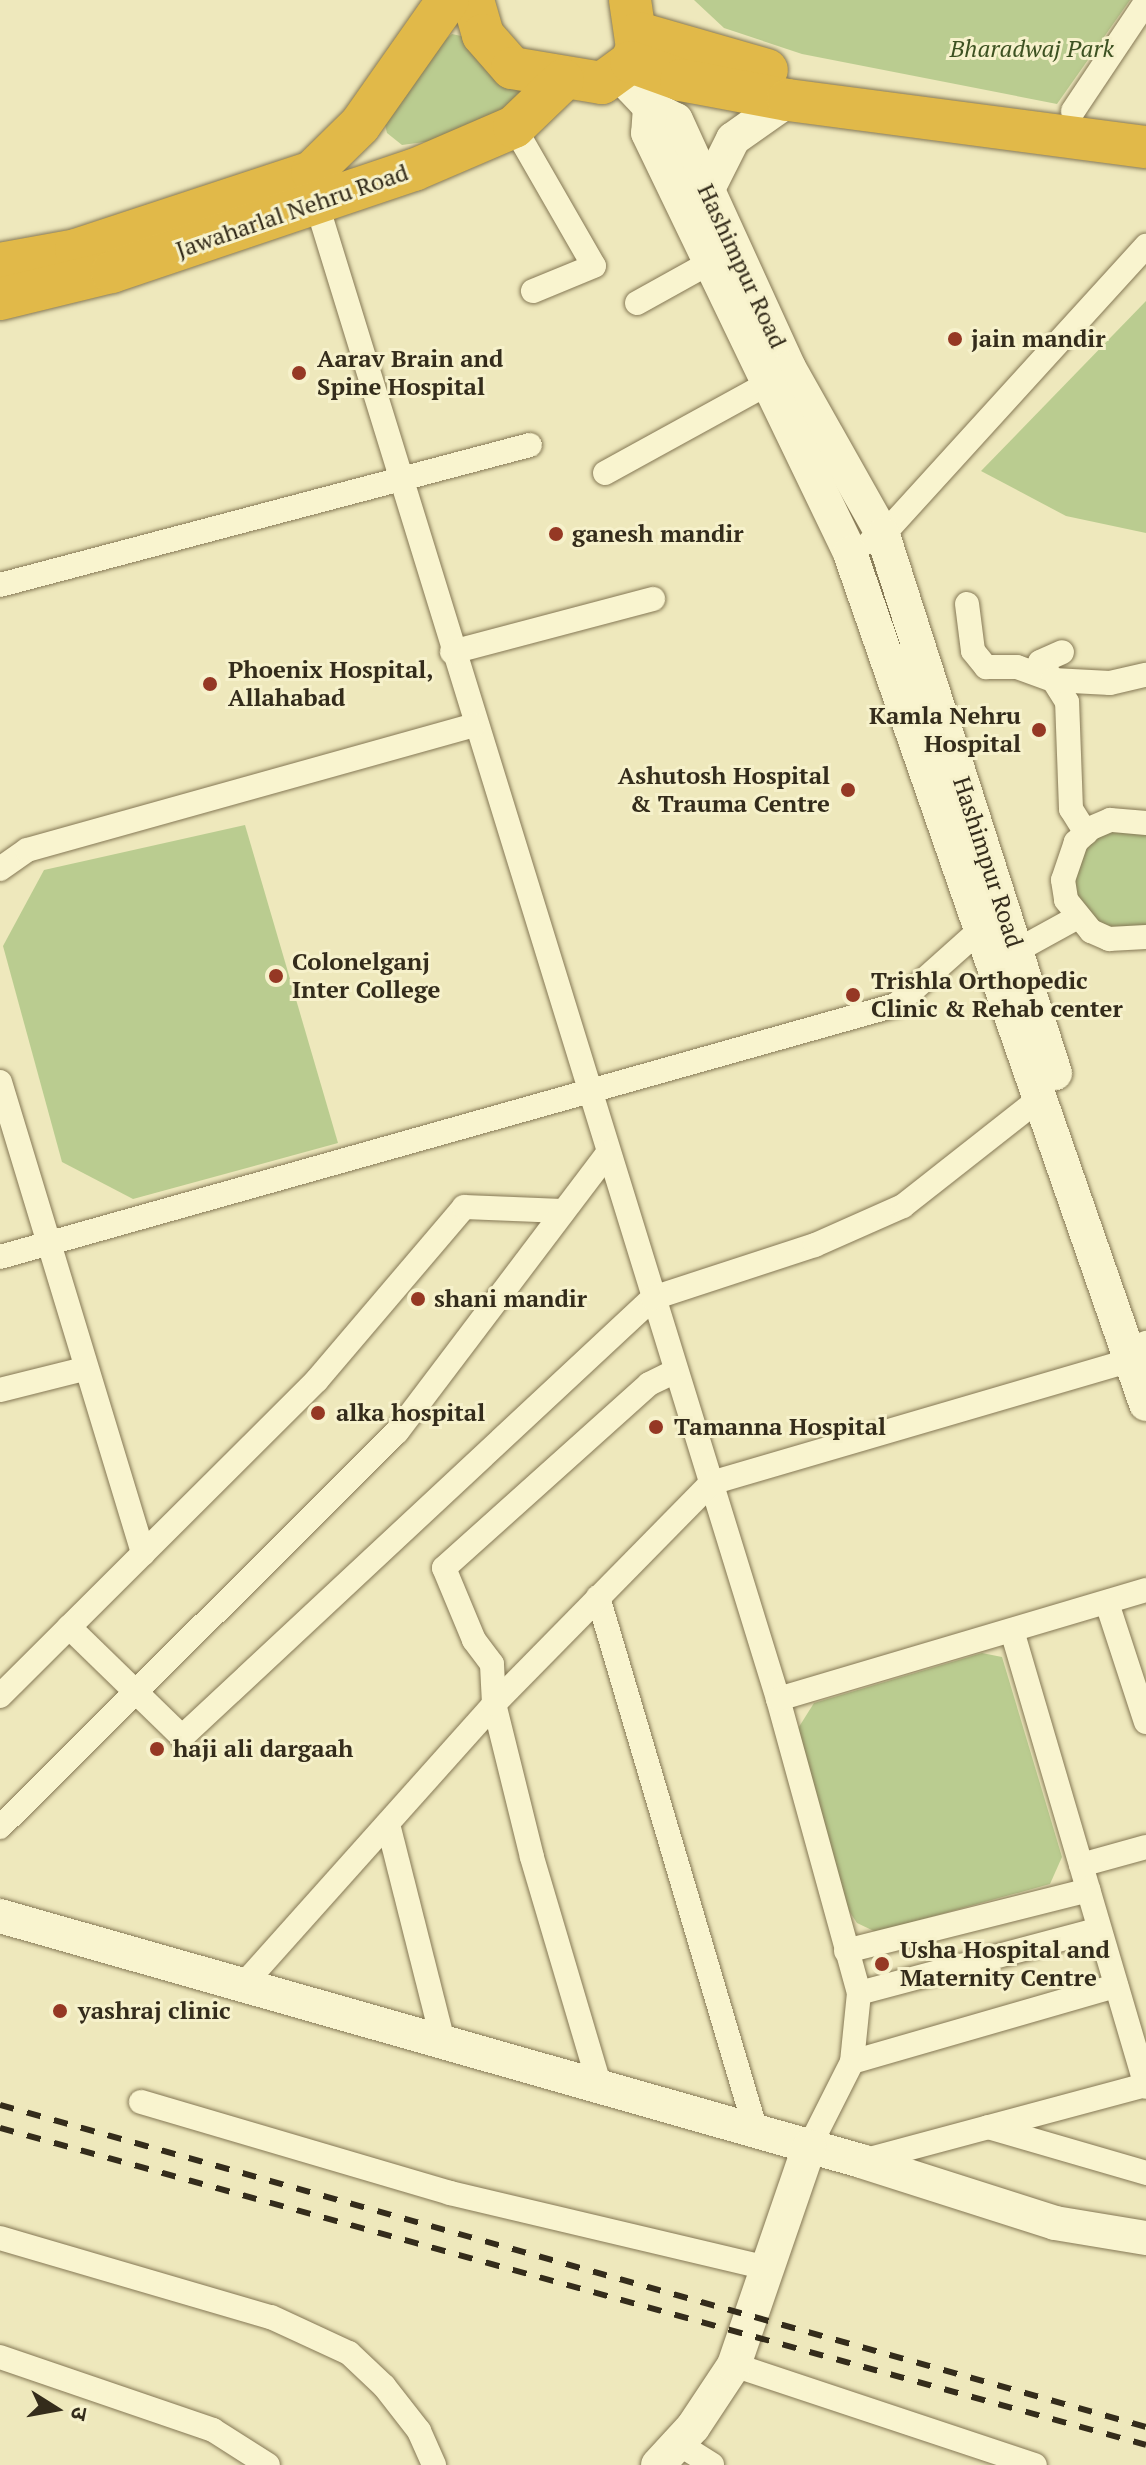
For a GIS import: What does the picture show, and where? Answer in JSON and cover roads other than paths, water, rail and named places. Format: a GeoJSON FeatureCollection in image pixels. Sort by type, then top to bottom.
{"type":"FeatureCollection","features":[{"type":"Feature","properties":{"kind":"highway","name":"Jawaharlal Nehru Road"},"geometry":{"type":"LineString","coordinates":[[0,264],[76,250],[312,172],[360,125],[448,0]]}},
{"type":"Feature","properties":{"kind":"highway"},"geometry":{"type":"LineString","coordinates":[[473,0],[495,53],[512,68],[563,80],[602,83],[629,42]]}},
{"type":"Feature","properties":{"kind":"highway"},"geometry":{"type":"LineString","coordinates":[[629,42],[759,69],[938,98],[1073,111],[1146,125]]}},
{"type":"Feature","properties":{"kind":"highway"},"geometry":{"type":"LineString","coordinates":[[629,42],[681,80],[788,100],[1146,147]]}},
{"type":"Feature","properties":{"kind":"highway","name":"Jawaharlal Nehru Road"},"geometry":{"type":"LineString","coordinates":[[0,299],[112,272],[317,205],[514,127],[563,80]]}},
{"type":"Feature","properties":{"kind":"main road","name":"Hashimpur Road"},"geometry":{"type":"LineString","coordinates":[[629,42],[650,107],[676,120],[789,368],[883,535],[1139,1345]]}},
{"type":"Feature","properties":{"kind":"main road"},"geometry":{"type":"LineString","coordinates":[[707,191],[733,139],[788,100]]}},
{"type":"Feature","properties":{"kind":"main road"},"geometry":{"type":"LineString","coordinates":[[650,107],[648,133],[850,553],[1040,1098],[1139,1345],[1146,1404]]}},
{"type":"Feature","properties":{"kind":"main road"},"geometry":{"type":"LineString","coordinates":[[0,1916],[861,2161],[1055,2223],[1146,2238]]}},
{"type":"Feature","properties":{"kind":"main road"},"geometry":{"type":"LineString","coordinates":[[668,2455],[734,2365],[809,2147]]}},
{"type":"Feature","properties":{"kind":"street"},"geometry":{"type":"LineString","coordinates":[[1073,111],[1145,4]]}},
{"type":"Feature","properties":{"kind":"street"},"geometry":{"type":"LineString","coordinates":[[514,127],[594,266],[533,291]]}},
{"type":"Feature","properties":{"kind":"street"},"geometry":{"type":"LineString","coordinates":[[317,205],[474,725],[778,1699],[859,1993],[852,2062],[809,2147]]}},
{"type":"Feature","properties":{"kind":"street"},"geometry":{"type":"LineString","coordinates":[[0,240],[76,250]]}},
{"type":"Feature","properties":{"kind":"street"},"geometry":{"type":"LineString","coordinates":[[850,553],[883,535],[1146,246]]}},
{"type":"Feature","properties":{"kind":"street"},"geometry":{"type":"LineString","coordinates":[[637,303],[711,262]]}},
{"type":"Feature","properties":{"kind":"street"},"geometry":{"type":"LineString","coordinates":[[605,473],[769,383]]}},
{"type":"Feature","properties":{"kind":"street"},"geometry":{"type":"LineString","coordinates":[[0,585],[402,482],[530,445]]}},
{"type":"Feature","properties":{"kind":"street"},"geometry":{"type":"LineString","coordinates":[[452,652],[653,599]]}},
{"type":"Feature","properties":{"kind":"street"},"geometry":{"type":"LineString","coordinates":[[967,604],[973,651],[986,667],[1017,667],[1053,680],[1110,683],[1146,675]]}},
{"type":"Feature","properties":{"kind":"street"},"geometry":{"type":"LineString","coordinates":[[1062,652],[1040,662],[1067,702],[1071,809],[1086,833]]}},
{"type":"Feature","properties":{"kind":"street"},"geometry":{"type":"LineString","coordinates":[[0,849],[27,850],[474,725]]}},
{"type":"Feature","properties":{"kind":"street"},"geometry":{"type":"LineString","coordinates":[[1146,823],[1110,820],[1086,833],[1066,860],[1063,880],[1076,918],[1109,939],[1146,937]]}},
{"type":"Feature","properties":{"kind":"street"},"geometry":{"type":"LineString","coordinates":[[0,869],[27,850]]}},
{"type":"Feature","properties":{"kind":"street"},"geometry":{"type":"LineString","coordinates":[[1016,951],[1076,918]]}},
{"type":"Feature","properties":{"kind":"street"},"geometry":{"type":"LineString","coordinates":[[0,1257],[589,1095],[719,1051],[896,1005],[981,929]]}},
{"type":"Feature","properties":{"kind":"street"},"geometry":{"type":"LineString","coordinates":[[0,1082],[45,1244],[143,1554]]}},
{"type":"Feature","properties":{"kind":"street"},"geometry":{"type":"LineString","coordinates":[[69,1627],[138,1690],[182,1737],[653,1298],[815,1245],[903,1206],[1040,1098]]}},
{"type":"Feature","properties":{"kind":"street"},"geometry":{"type":"LineString","coordinates":[[0,1827],[397,1432],[608,1153]]}},
{"type":"Feature","properties":{"kind":"street"},"geometry":{"type":"LineString","coordinates":[[0,1696],[317,1380],[464,1207],[563,1211]]}},
{"type":"Feature","properties":{"kind":"street"},"geometry":{"type":"LineString","coordinates":[[243,1985],[494,1704],[711,1483],[1139,1345]]}},
{"type":"Feature","properties":{"kind":"street"},"geometry":{"type":"LineString","coordinates":[[0,1390],[84,1369]]}},
{"type":"Feature","properties":{"kind":"street"},"geometry":{"type":"LineString","coordinates":[[600,2087],[494,1704],[492,1664],[474,1640],[444,1568],[649,1384],[676,1371]]}},
{"type":"Feature","properties":{"kind":"street"},"geometry":{"type":"LineString","coordinates":[[778,1699],[1108,1606],[1146,1590]]}},
{"type":"Feature","properties":{"kind":"street"},"geometry":{"type":"LineString","coordinates":[[598,1597],[756,2131]]}},
{"type":"Feature","properties":{"kind":"street"},"geometry":{"type":"LineString","coordinates":[[1108,1606],[1146,1722]]}},
{"type":"Feature","properties":{"kind":"street"},"geometry":{"type":"LineString","coordinates":[[861,2161],[1146,2086],[1013,1634]]}},
{"type":"Feature","properties":{"kind":"street"},"geometry":{"type":"LineString","coordinates":[[388,1824],[443,2042]]}},
{"type":"Feature","properties":{"kind":"street"},"geometry":{"type":"LineString","coordinates":[[1081,1865],[1146,1847]]}},
{"type":"Feature","properties":{"kind":"street"},"geometry":{"type":"LineString","coordinates":[[846,1951],[1088,1890]]}},
{"type":"Feature","properties":{"kind":"street"},"geometry":{"type":"LineString","coordinates":[[859,1993],[1099,1929]]}},
{"type":"Feature","properties":{"kind":"street"},"geometry":{"type":"LineString","coordinates":[[852,2062],[1116,1986]]}},
{"type":"Feature","properties":{"kind":"street"},"geometry":{"type":"LineString","coordinates":[[141,2102],[450,2193],[768,2268]]}},
{"type":"Feature","properties":{"kind":"street"},"geometry":{"type":"LineString","coordinates":[[988,2127],[1146,2173]]}},
{"type":"Feature","properties":{"kind":"street"},"geometry":{"type":"LineString","coordinates":[[0,2238],[271,2317],[349,2353],[393,2397],[434,2465]]}},
{"type":"Feature","properties":{"kind":"street"},"geometry":{"type":"LineString","coordinates":[[0,2357],[213,2430],[268,2465]]}},
{"type":"Feature","properties":{"kind":"street"},"geometry":{"type":"LineString","coordinates":[[734,2365],[1035,2465]]}},
{"type":"Feature","properties":{"kind":"street"},"geometry":{"type":"LineString","coordinates":[[668,2455],[712,2465]]}},
{"type":"Feature","properties":{"kind":"railway"},"geometry":{"type":"LineString","coordinates":[[0,2105],[1146,2427]]}},
{"type":"Feature","properties":{"kind":"railway"},"geometry":{"type":"LineString","coordinates":[[0,2128],[1146,2445]]}},
{"type":"Feature","properties":{"kind":"place","name":"jain mandir"},"geometry":{"type":"Point","coordinates":[955,339]}},
{"type":"Feature","properties":{"kind":"place","name":"Aarav Brain and Spine Hospital"},"geometry":{"type":"Point","coordinates":[299,373]}},
{"type":"Feature","properties":{"kind":"place","name":"ganesh mandir"},"geometry":{"type":"Point","coordinates":[556,534]}},
{"type":"Feature","properties":{"kind":"place","name":"Phoenix Hospital, Allahabad"},"geometry":{"type":"Point","coordinates":[210,684]}},
{"type":"Feature","properties":{"kind":"place","name":"Kamla Nehru Hospital"},"geometry":{"type":"Point","coordinates":[1039,730]}},
{"type":"Feature","properties":{"kind":"place","name":"Ashutosh Hospital & Trauma Centre"},"geometry":{"type":"Point","coordinates":[848,790]}},
{"type":"Feature","properties":{"kind":"place","name":"Colonelganj Inter College"},"geometry":{"type":"Point","coordinates":[276,976]}},
{"type":"Feature","properties":{"kind":"place","name":"Trishla Orthopedic Clinic & Rehab center"},"geometry":{"type":"Point","coordinates":[853,995]}},
{"type":"Feature","properties":{"kind":"place","name":"shani mandir"},"geometry":{"type":"Point","coordinates":[418,1299]}},
{"type":"Feature","properties":{"kind":"place","name":"alka hospital"},"geometry":{"type":"Point","coordinates":[318,1413]}},
{"type":"Feature","properties":{"kind":"place","name":"Tamanna Hospital"},"geometry":{"type":"Point","coordinates":[656,1427]}},
{"type":"Feature","properties":{"kind":"place","name":"haji ali dargaah"},"geometry":{"type":"Point","coordinates":[157,1749]}},
{"type":"Feature","properties":{"kind":"place","name":"Usha Hospital and Maternity Centre"},"geometry":{"type":"Point","coordinates":[882,1964]}},
{"type":"Feature","properties":{"kind":"place","name":"yashraj clinic"},"geometry":{"type":"Point","coordinates":[60,2011]}},
{"type":"Feature","properties":{"kind":"park label","name":"Bharadwaj Park"},"geometry":{"type":"Point","coordinates":[1032,49]}}]}
